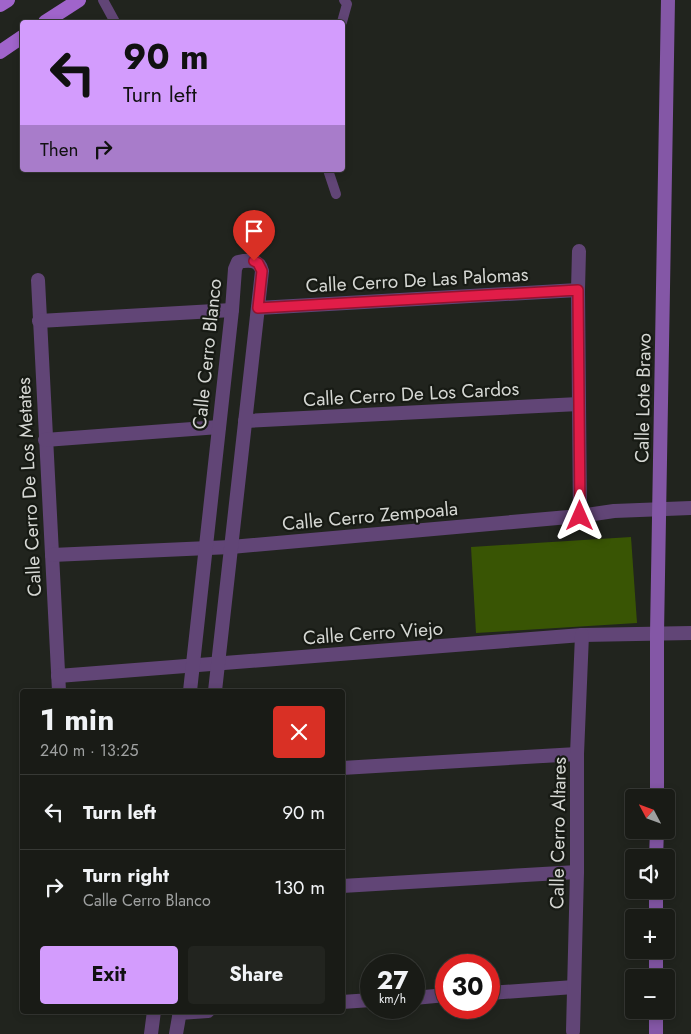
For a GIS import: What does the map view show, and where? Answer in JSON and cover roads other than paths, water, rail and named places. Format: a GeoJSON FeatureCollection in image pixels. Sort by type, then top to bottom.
{"type":"FeatureCollection","features":[{"type":"Feature","properties":{"kind":"main road"},"geometry":{"type":"LineString","coordinates":[[0,5],[8,0]]}},
{"type":"Feature","properties":{"kind":"main road"},"geometry":{"type":"LineString","coordinates":[[48,20],[79,0]]}},
{"type":"Feature","properties":{"kind":"main road","name":"Calle Lote Bravo"},"geometry":{"type":"LineString","coordinates":[[657,789],[657,633],[668,0]]}},
{"type":"Feature","properties":{"kind":"main road"},"geometry":{"type":"LineString","coordinates":[[0,52],[20,38]]}},
{"type":"Feature","properties":{"kind":"main road"},"geometry":{"type":"LineString","coordinates":[[656,1019],[656,1034]]}},
{"type":"Feature","properties":{"kind":"street"},"geometry":{"type":"LineString","coordinates":[[579,251],[580,516]]}},
{"type":"Feature","properties":{"kind":"street","name":"Calle Cerro Blanco"},"geometry":{"type":"LineString","coordinates":[[190,689],[235,270],[238,262],[254,261],[261,266],[262,271],[216,689]]}},
{"type":"Feature","properties":{"kind":"street","name":"Calle Cerro De Los Metates"},"geometry":{"type":"LineString","coordinates":[[38,280],[59,689]]}},
{"type":"Feature","properties":{"kind":"street","name":"Calle Cerro De Las Palomas"},"geometry":{"type":"LineString","coordinates":[[258,308],[578,290]]}},
{"type":"Feature","properties":{"kind":"street"},"geometry":{"type":"LineString","coordinates":[[39,321],[232,310]]}},
{"type":"Feature","properties":{"kind":"street","name":"Calle Cerro De Los Cardos"},"geometry":{"type":"LineString","coordinates":[[246,421],[579,404]]}},
{"type":"Feature","properties":{"kind":"street"},"geometry":{"type":"LineString","coordinates":[[45,440],[219,428]]}},
{"type":"Feature","properties":{"kind":"street","name":"Calle Cerro Zempoala"},"geometry":{"type":"LineString","coordinates":[[52,555],[205,549],[580,516],[614,511],[691,508]]}},
{"type":"Feature","properties":{"kind":"street","name":"Calle Cerro Viejo"},"geometry":{"type":"LineString","coordinates":[[58,676],[582,635],[691,632]]}},
{"type":"Feature","properties":{"kind":"street","name":"Calle Cerro Altares"},"geometry":{"type":"LineString","coordinates":[[573,1031],[577,872],[577,754],[582,635]]}},
{"type":"Feature","properties":{"kind":"street"},"geometry":{"type":"LineString","coordinates":[[345,768],[577,754]]}},
{"type":"Feature","properties":{"kind":"street"},"geometry":{"type":"LineString","coordinates":[[345,886],[577,872]]}},
{"type":"Feature","properties":{"kind":"street"},"geometry":{"type":"LineString","coordinates":[[500,992],[574,987]]}},
{"type":"Feature","properties":{"kind":"street"},"geometry":{"type":"LineString","coordinates":[[345,1002],[360,1001]]}},
{"type":"Feature","properties":{"kind":"street"},"geometry":{"type":"LineString","coordinates":[[151,1034],[154,1014]]}},
{"type":"Feature","properties":{"kind":"street"},"geometry":{"type":"LineString","coordinates":[[176,1034],[180,1014]]}},
{"type":"Feature","properties":{"kind":"lane"},"geometry":{"type":"LineString","coordinates":[[103,0],[114,20]]}},
{"type":"Feature","properties":{"kind":"lane"},"geometry":{"type":"LineString","coordinates":[[343,20],[347,4],[344,0]]}},
{"type":"Feature","properties":{"kind":"lane"},"geometry":{"type":"LineString","coordinates":[[329,172],[336,194]]}}]}
